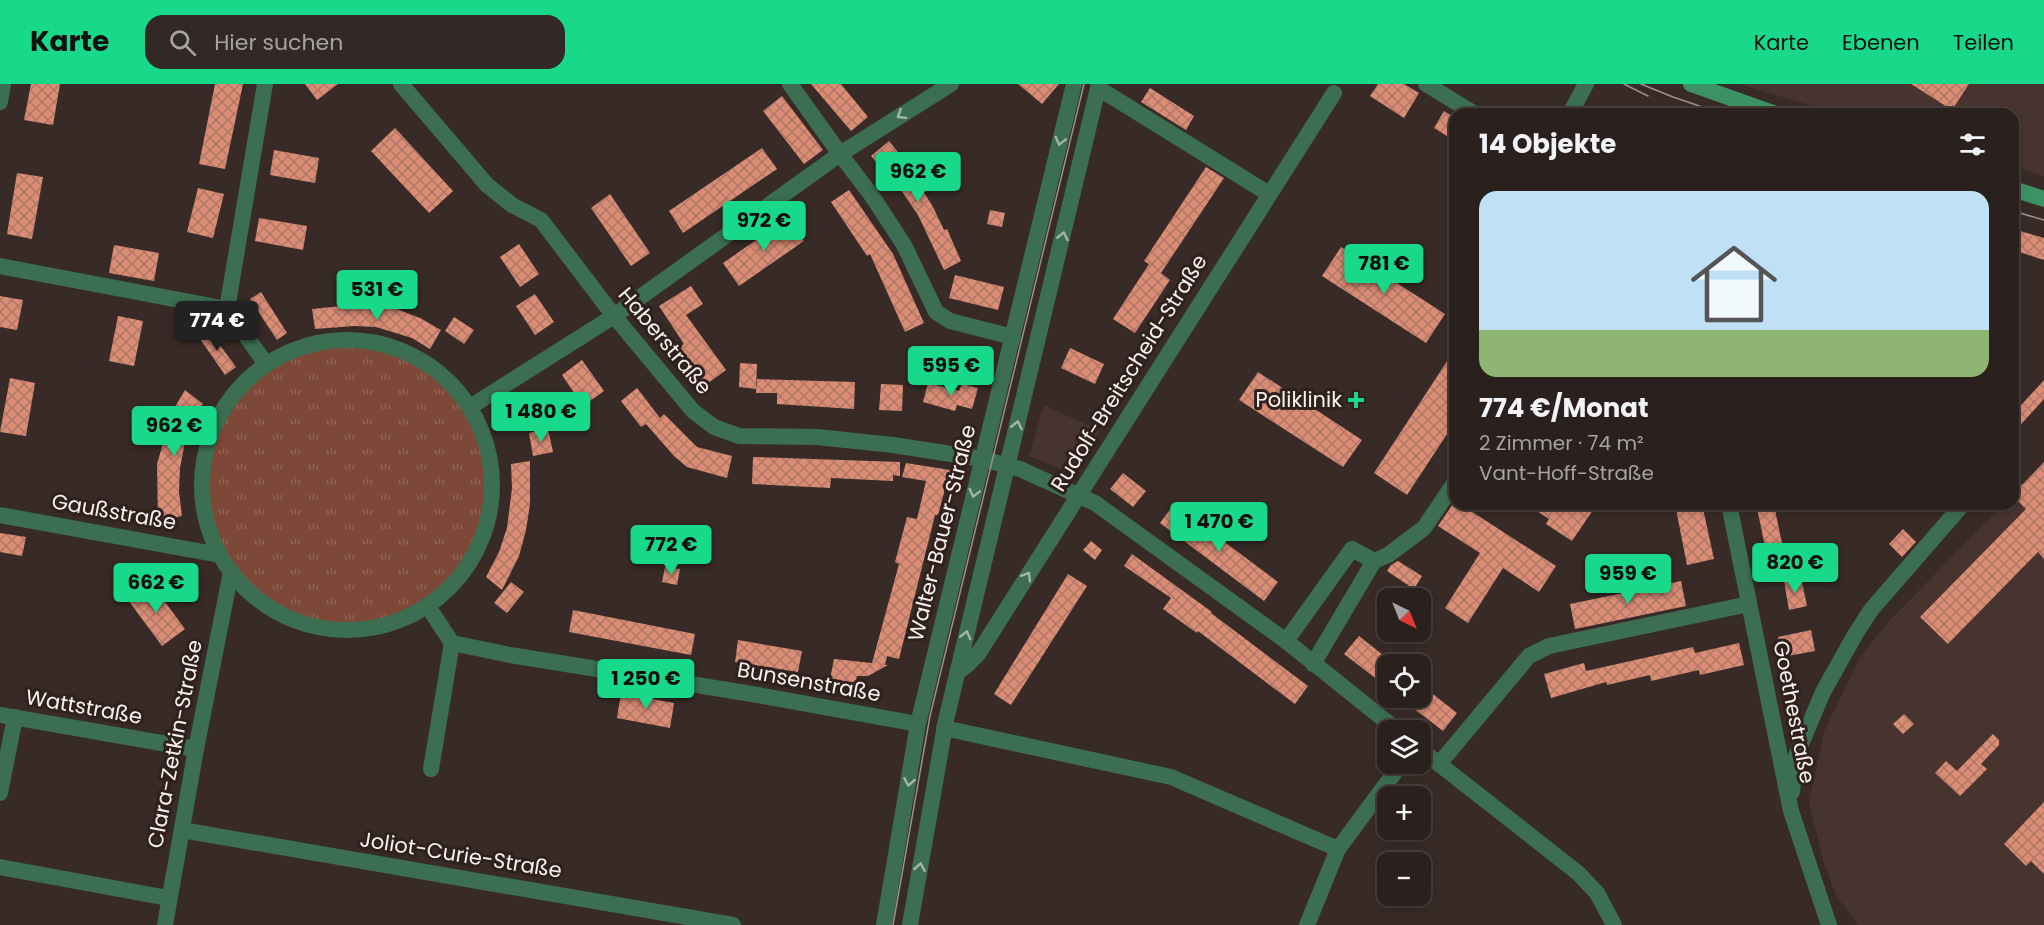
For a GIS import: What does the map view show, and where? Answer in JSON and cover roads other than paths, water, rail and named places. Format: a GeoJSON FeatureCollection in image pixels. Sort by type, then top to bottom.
{"type":"FeatureCollection","features":[{"type":"Feature","properties":{"kind":"main road"},"geometry":{"type":"LineString","coordinates":[[1691,84],[1759,108]]}},
{"type":"Feature","properties":{"kind":"main road"},"geometry":{"type":"LineString","coordinates":[[2019,191],[2044,199]]}},
{"type":"Feature","properties":{"kind":"street"},"geometry":{"type":"LineString","coordinates":[[0,102],[3,84]]}},
{"type":"Feature","properties":{"kind":"street"},"geometry":{"type":"LineString","coordinates":[[227,309],[265,84]]}},
{"type":"Feature","properties":{"kind":"street","name":"Haberstraße"},"geometry":{"type":"LineString","coordinates":[[401,84],[487,185],[512,205],[541,220],[614,316],[693,411],[714,427],[739,436],[817,437],[893,445],[983,459],[1008,465],[1078,494],[1105,510],[1286,641],[1384,720]]}},
{"type":"Feature","properties":{"kind":"street"},"geometry":{"type":"LineString","coordinates":[[790,84],[872,196],[904,245],[936,312],[950,321],[1013,337]]}},
{"type":"Feature","properties":{"kind":"street"},"geometry":{"type":"LineString","coordinates":[[470,406],[614,316],[840,154],[951,84]]}},
{"type":"Feature","properties":{"kind":"street","name":"Walter-Bauer-Straße"},"geometry":{"type":"LineString","coordinates":[[884,925],[918,724],[1074,84]]}},
{"type":"Feature","properties":{"kind":"street"},"geometry":{"type":"LineString","coordinates":[[1426,84],[1465,108]]}},
{"type":"Feature","properties":{"kind":"street"},"geometry":{"type":"LineString","coordinates":[[1573,108],[1586,84]]}},
{"type":"Feature","properties":{"kind":"street"},"geometry":{"type":"LineString","coordinates":[[910,925],[944,728],[1098,86],[1269,195]]}},
{"type":"Feature","properties":{"kind":"street","name":"Rudolf-Breitscheid-Straße"},"geometry":{"type":"LineString","coordinates":[[957,673],[978,654],[1334,93]]}},
{"type":"Feature","properties":{"kind":"street"},"geometry":{"type":"LineString","coordinates":[[0,266],[227,309],[266,364]]}},
{"type":"Feature","properties":{"kind":"street"},"geometry":{"type":"LineString","coordinates":[[347,339],[386,344],[419,358],[442,374],[470,406],[485,438],[491,465],[492,498],[487,524],[478,547],[458,579],[427,605],[398,621],[363,629],[324,628],[285,616],[268,606],[242,585],[220,555],[208,525],[202,488],[204,459],[213,430],[226,404],[242,385],[266,364],[287,352],[315,343],[347,339]]}},
{"type":"Feature","properties":{"kind":"street"},"geometry":{"type":"LineString","coordinates":[[1313,664],[1374,561],[1388,555],[1424,528],[1449,491]]}},
{"type":"Feature","properties":{"kind":"street","name":"Goethestraße"},"geometry":{"type":"LineString","coordinates":[[1731,510],[1791,811],[1829,925]]}},
{"type":"Feature","properties":{"kind":"street"},"geometry":{"type":"LineString","coordinates":[[1791,811],[1796,756],[1823,692],[1871,610],[1958,510]]}},
{"type":"Feature","properties":{"kind":"street","name":"Gaußstraße"},"geometry":{"type":"LineString","coordinates":[[0,515],[220,555]]}},
{"type":"Feature","properties":{"kind":"street"},"geometry":{"type":"LineString","coordinates":[[1286,641],[1352,549],[1374,561]]}},
{"type":"Feature","properties":{"kind":"street","name":"Clara-Zetkin-Straße"},"geometry":{"type":"LineString","coordinates":[[165,925],[168,898],[231,572]]}},
{"type":"Feature","properties":{"kind":"street"},"geometry":{"type":"LineString","coordinates":[[1439,764],[1529,656],[1549,646],[1749,604]]}},
{"type":"Feature","properties":{"kind":"street"},"geometry":{"type":"LineString","coordinates":[[427,605],[452,643],[431,769]]}},
{"type":"Feature","properties":{"kind":"street","name":"Bunsenstraße"},"geometry":{"type":"LineString","coordinates":[[452,643],[510,655],[746,693],[918,724]]}},
{"type":"Feature","properties":{"kind":"street"},"geometry":{"type":"LineString","coordinates":[[0,793],[8,716]]}},
{"type":"Feature","properties":{"kind":"street","name":"Wattstraße"},"geometry":{"type":"LineString","coordinates":[[8,716],[196,749]]}},
{"type":"Feature","properties":{"kind":"street"},"geometry":{"type":"LineString","coordinates":[[944,728],[1171,777],[1338,849]]}},
{"type":"Feature","properties":{"kind":"street"},"geometry":{"type":"LineString","coordinates":[[1431,758],[1578,873],[1598,892],[1614,925]]}},
{"type":"Feature","properties":{"kind":"street"},"geometry":{"type":"LineString","coordinates":[[1307,925],[1338,849],[1394,774]]}},
{"type":"Feature","properties":{"kind":"street","name":"Joliot-Curie-Straße"},"geometry":{"type":"LineString","coordinates":[[182,830],[734,925]]}},
{"type":"Feature","properties":{"kind":"street"},"geometry":{"type":"LineString","coordinates":[[0,867],[168,898]]}},
{"type":"Feature","properties":{"kind":"tram line"},"geometry":{"type":"LineString","coordinates":[[893,925],[930,716],[1084,84]]}},
{"type":"Feature","properties":{"kind":"tram line"},"geometry":{"type":"LineString","coordinates":[[1624,84],[1648,96]]}},
{"type":"Feature","properties":{"kind":"tram line"},"geometry":{"type":"LineString","coordinates":[[1641,84],[1705,108]]}},
{"type":"Feature","properties":{"kind":"tram line"},"geometry":{"type":"LineString","coordinates":[[2019,213],[2044,220]]}},
{"type":"Feature","properties":{"kind":"place","name":"Poliklinik"},"geometry":{"type":"Point","coordinates":[1356,400]}}]}
